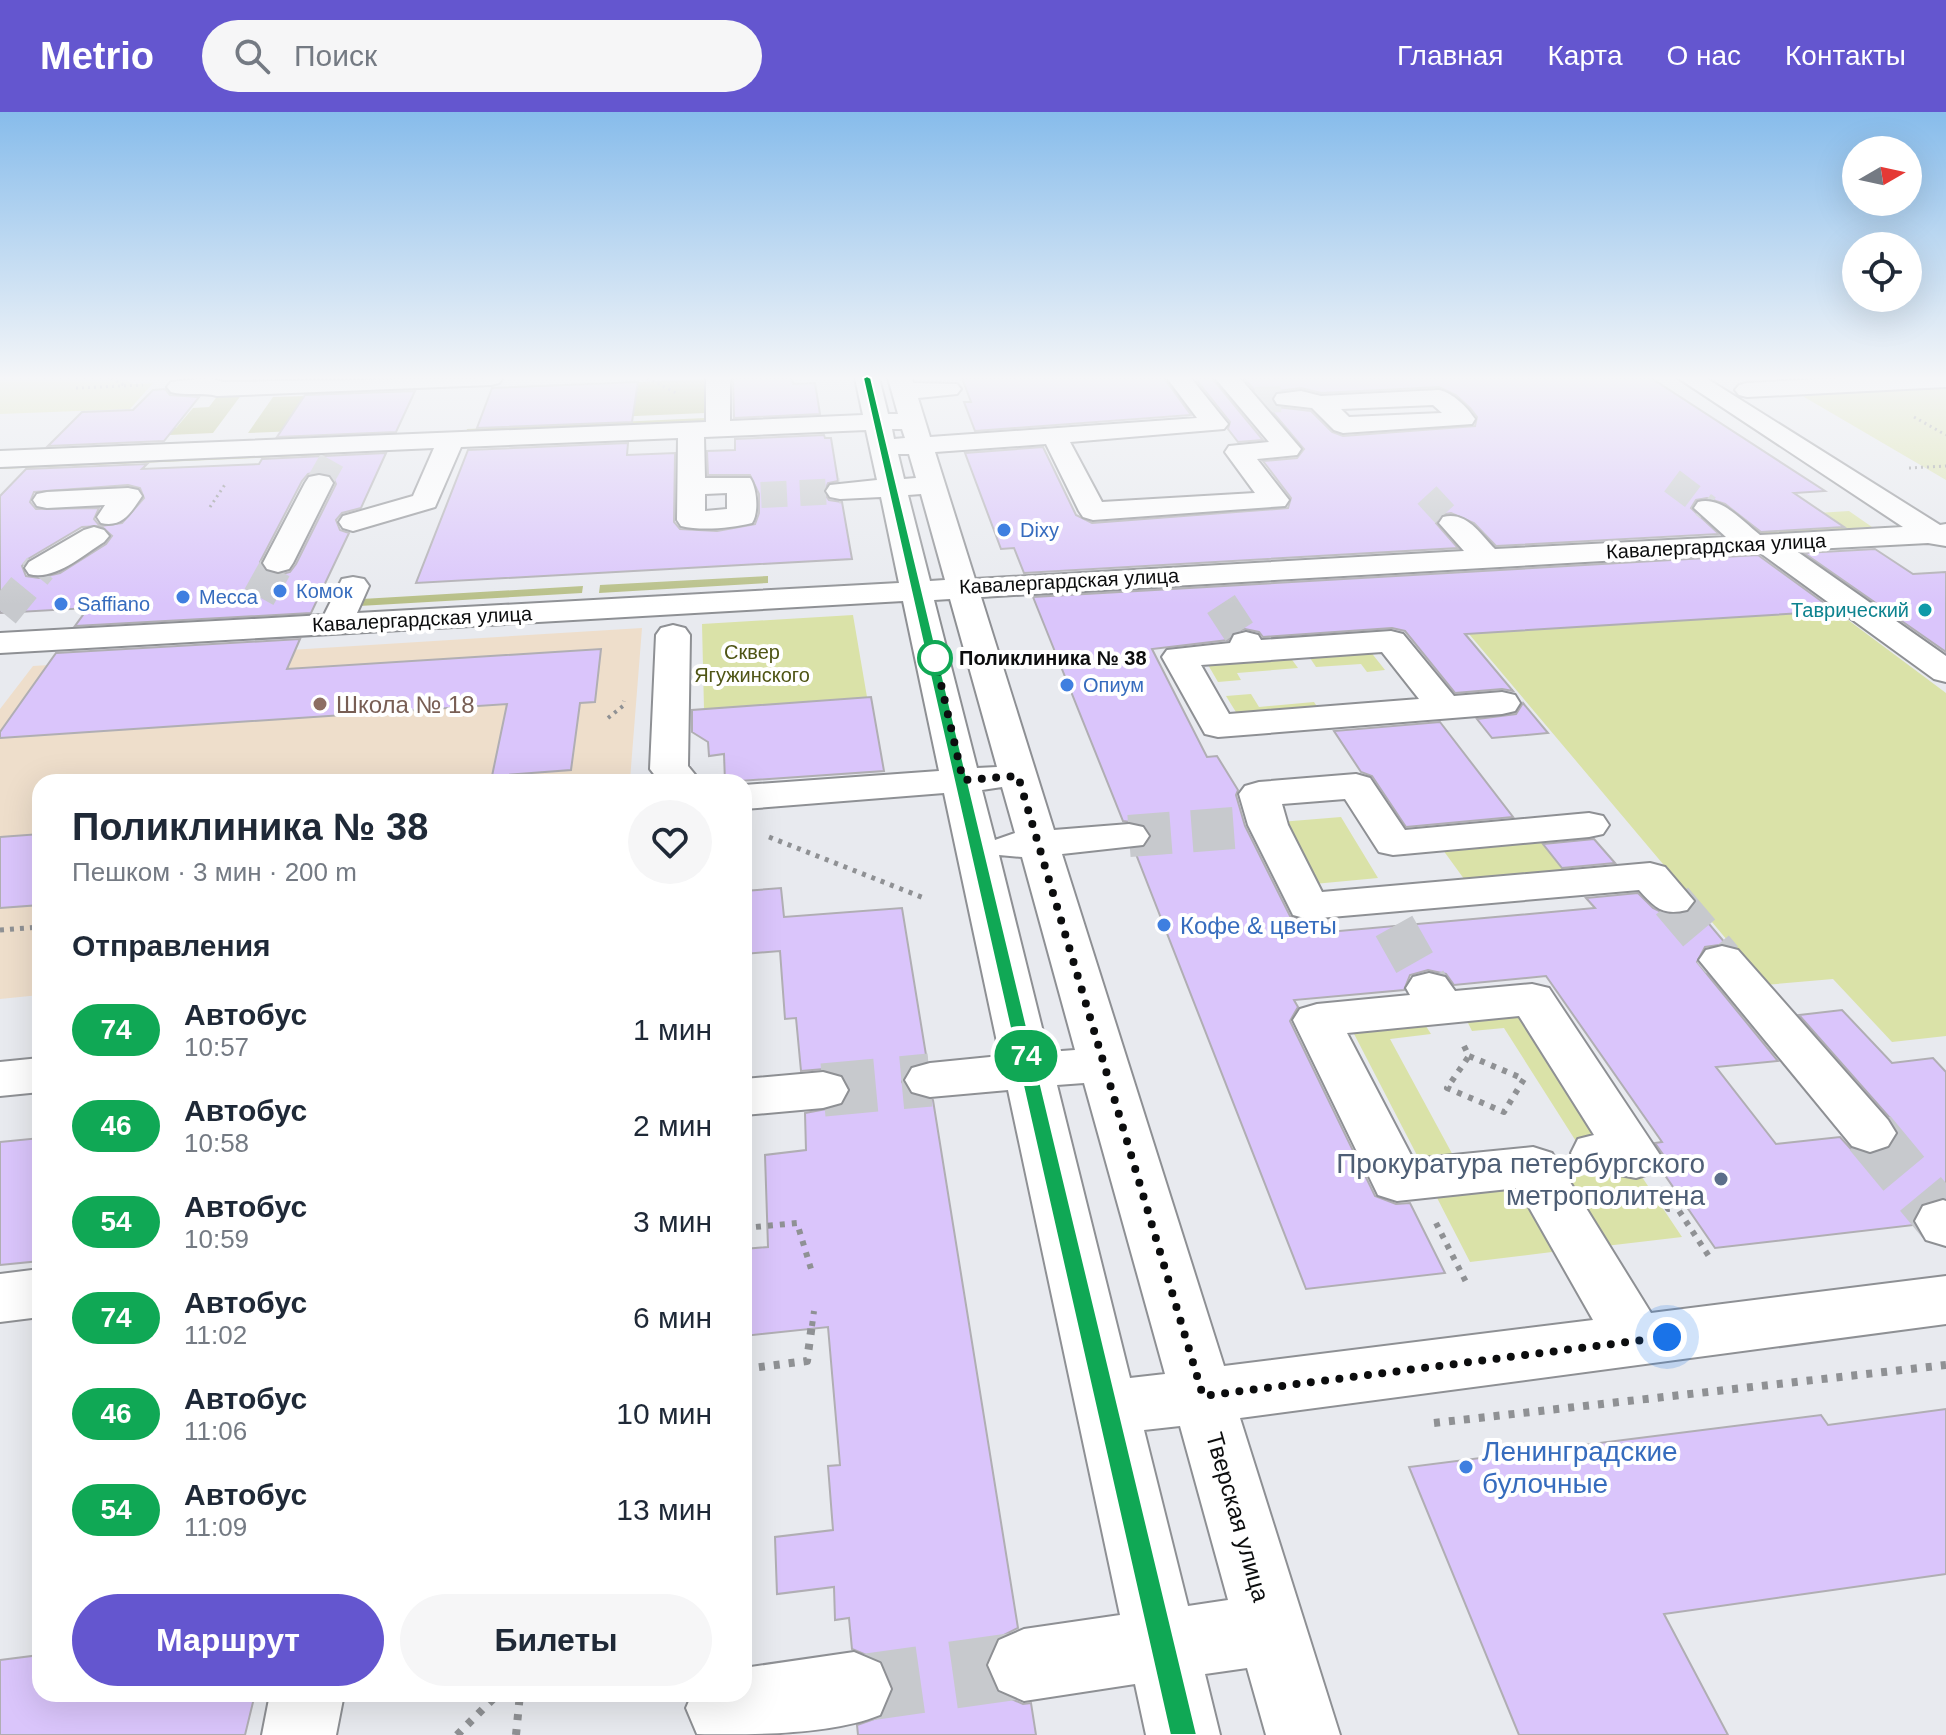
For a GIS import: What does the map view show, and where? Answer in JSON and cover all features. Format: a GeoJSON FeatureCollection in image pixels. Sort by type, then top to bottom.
{"type":"FeatureCollection","features":[{"type":"Feature","properties":{"kind":"street"},"geometry":{"type":"LineString","coordinates":[[0,459],[128,454]]}},
{"type":"Feature","properties":{"kind":"street"},"geometry":{"type":"LineString","coordinates":[[353,522],[425,501],[445,454]]}},
{"type":"Feature","properties":{"kind":"street"},"geometry":{"type":"LineString","coordinates":[[706,454],[691,487],[740,484],[751,495]]}},
{"type":"Feature","properties":{"kind":"street"},"geometry":{"type":"LineString","coordinates":[[840,491],[875,454]]}},
{"type":"Feature","properties":{"kind":"street","name":"Тверская улица"},"geometry":{"type":"LineString","coordinates":[[906,454],[941,588],[1018,776],[1039,843],[1303,1735]]}},
{"type":"Feature","properties":{"kind":"street"},"geometry":{"type":"LineString","coordinates":[[1064,454],[1093,511],[1275,500],[1239,454]]}},
{"type":"Feature","properties":{"kind":"street"},"geometry":{"type":"LineString","coordinates":[[1816,454],[1943,530]]}},
{"type":"Feature","properties":{"kind":"street"},"geometry":{"type":"LineString","coordinates":[[1836,454],[1943,530]]}},
{"type":"Feature","properties":{"kind":"street"},"geometry":{"type":"LineString","coordinates":[[278,563],[328,466]]}},
{"type":"Feature","properties":{"kind":"street"},"geometry":{"type":"LineString","coordinates":[[40,568],[102,526],[128,496],[47,500]]}},
{"type":"Feature","properties":{"kind":"street"},"geometry":{"type":"LineString","coordinates":[[1708,508],[1946,672]]}},
{"type":"Feature","properties":{"kind":"street"},"geometry":{"type":"LineString","coordinates":[[1453,523],[1487,558]]}},
{"type":"Feature","properties":{"kind":"street","name":"Кавалергардская улица"},"geometry":{"type":"LineString","coordinates":[[1,624],[243,629],[1611,552],[1943,530]]}},
{"type":"Feature","properties":{"kind":"street"},"geometry":{"type":"LineString","coordinates":[[1611,552],[1644,580]]}},
{"type":"Feature","properties":{"kind":"street"},"geometry":{"type":"LineString","coordinates":[[1201,574],[1221,604]]}},
{"type":"Feature","properties":{"kind":"street"},"geometry":{"type":"LineString","coordinates":[[336,624],[353,586]]}},
{"type":"Feature","properties":{"kind":"street","name":"Тверская улица"},"geometry":{"type":"LineString","coordinates":[[941,588],[963,780],[1183,1735]]}},
{"type":"Feature","properties":{"kind":"street"},"geometry":{"type":"LineString","coordinates":[[243,629],[259,597]]}},
{"type":"Feature","properties":{"kind":"street"},"geometry":{"type":"LineString","coordinates":[[673,635],[669,769],[674,774]]}},
{"type":"Feature","properties":{"kind":"street"},"geometry":{"type":"LineString","coordinates":[[1445,708],[1391,641],[1248,647],[1179,657],[1218,726],[1445,708],[1502,703]]}},
{"type":"Feature","properties":{"kind":"street"},"geometry":{"type":"LineString","coordinates":[[752,796],[1018,776]]}},
{"type":"Feature","properties":{"kind":"street"},"geometry":{"type":"LineString","coordinates":[[1387,883],[1356,786],[1259,794],[1257,826],[1308,906],[1589,825]]}},
{"type":"Feature","properties":{"kind":"street"},"geometry":{"type":"LineString","coordinates":[[978,848],[1129,836]]}},
{"type":"Feature","properties":{"kind":"street"},"geometry":{"type":"LineString","coordinates":[[1387,883],[1650,876],[1672,901]]}},
{"type":"Feature","properties":{"kind":"street"},"geometry":{"type":"LineString","coordinates":[[1722,960],[1870,1133]]}},
{"type":"Feature","properties":{"kind":"street"},"geometry":{"type":"LineString","coordinates":[[1435,998],[1532,999],[1636,1158],[1592,1154],[1533,1167],[1414,1180],[1397,1181],[1317,1020],[1435,998]]}},
{"type":"Feature","properties":{"kind":"street"},"geometry":{"type":"LineString","coordinates":[[930,1080],[1104,1064]]}},
{"type":"Feature","properties":{"kind":"street"},"geometry":{"type":"LineString","coordinates":[[0,1079],[32,1076]]}},
{"type":"Feature","properties":{"kind":"street"},"geometry":{"type":"LineString","coordinates":[[752,1096],[823,1090]]}},
{"type":"Feature","properties":{"kind":"street"},"geometry":{"type":"LineString","coordinates":[[1533,1167],[1636,1341]]}},
{"type":"Feature","properties":{"kind":"street"},"geometry":{"type":"LineString","coordinates":[[0,1298],[32,1294]]}},
{"type":"Feature","properties":{"kind":"street"},"geometry":{"type":"LineString","coordinates":[[1107,1408],[1946,1300]]}},
{"type":"Feature","properties":{"kind":"street"},"geometry":{"type":"LineString","coordinates":[[1024,1665],[1271,1629]]}},
{"type":"Feature","properties":{"kind":"street"},"geometry":{"type":"LineString","coordinates":[[723,1712],[854,1689]]}},
{"type":"Feature","properties":{"kind":"street"},"geometry":{"type":"LineString","coordinates":[[299,1735],[305,1702]]}},
{"type":"Feature","properties":{"kind":"path"},"geometry":{"type":"LineString","coordinates":[[1909,468],[1946,466]]}},
{"type":"Feature","properties":{"kind":"path"},"geometry":{"type":"LineString","coordinates":[[210,507],[231,476]]}},
{"type":"Feature","properties":{"kind":"path"},"geometry":{"type":"LineString","coordinates":[[758,832],[924,898]]}},
{"type":"Feature","properties":{"kind":"path"},"geometry":{"type":"LineString","coordinates":[[0,930],[32,928]]}},
{"type":"Feature","properties":{"kind":"path"},"geometry":{"type":"LineString","coordinates":[[1469,1056],[1524,1079],[1504,1112],[1447,1088],[1469,1056]]}},
{"type":"Feature","properties":{"kind":"path"},"geometry":{"type":"LineString","coordinates":[[1414,1180],[1468,1286]]}},
{"type":"Feature","properties":{"kind":"path"},"geometry":{"type":"LineString","coordinates":[[1676,1208],[1712,1261]]}},
{"type":"Feature","properties":{"kind":"path"},"geometry":{"type":"LineString","coordinates":[[752,1227],[797,1223],[811,1269]]}},
{"type":"Feature","properties":{"kind":"path"},"geometry":{"type":"LineString","coordinates":[[752,1368],[807,1361],[814,1311]]}},
{"type":"Feature","properties":{"kind":"path"},"geometry":{"type":"LineString","coordinates":[[1431,1424],[1946,1365]]}},
{"type":"Feature","properties":{"kind":"path"},"geometry":{"type":"LineString","coordinates":[[457,1735],[490,1702]]}},
{"type":"Feature","properties":{"kind":"path"},"geometry":{"type":"LineString","coordinates":[[516,1735],[519,1702]]}},
{"type":"Feature","properties":{"kind":"shaded area","name":"Школа № 18"},"geometry":{"type":"Polygon","coordinates":[[[642,628],[630,774],[32,774],[32,996],[0,999],[0,709],[33,666],[642,628]]]}},
{"type":"Feature","properties":{"kind":"green space"},"geometry":{"type":"Polygon","coordinates":[[[240,454],[325,454],[0,469],[0,464],[240,454]]]}},
{"type":"Feature","properties":{"kind":"green space"},"geometry":{"type":"Polygon","coordinates":[[[1901,454],[1946,454],[1946,480],[1901,454]]]}},
{"type":"Feature","properties":{"kind":"green space"},"geometry":{"type":"Polygon","coordinates":[[[1849,511],[1872,527],[1758,534],[1737,518],[1849,511]]]}},
{"type":"Feature","properties":{"kind":"green space"},"geometry":{"type":"Polygon","coordinates":[[[768,576],[768,583],[599,593],[600,585],[768,576]]]}},
{"type":"Feature","properties":{"kind":"green space"},"geometry":{"type":"Polygon","coordinates":[[[583,586],[582,593],[359,606],[362,599],[583,586]]]}},
{"type":"Feature","properties":{"kind":"green space"},"geometry":{"type":"Polygon","coordinates":[[[1836,611],[1946,693],[1946,1036],[1892,1042],[1833,979],[1765,985],[1469,634],[1836,611]]]}},
{"type":"Feature","properties":{"kind":"green space","name":"Сквер Ягужинского"},"geometry":{"type":"Polygon","coordinates":[[[853,615],[867,697],[704,709],[702,624],[853,615]]]}},
{"type":"Feature","properties":{"kind":"green space"},"geometry":{"type":"Polygon","coordinates":[[[1370,651],[1385,670],[1367,672],[1361,664],[1316,667],[1308,655],[1370,651]]]}},
{"type":"Feature","properties":{"kind":"green space"},"geometry":{"type":"Polygon","coordinates":[[[1290,657],[1298,668],[1237,673],[1241,680],[1218,682],[1207,663],[1290,657]]]}},
{"type":"Feature","properties":{"kind":"green space"},"geometry":{"type":"Polygon","coordinates":[[[1251,694],[1259,707],[1314,702],[1320,711],[1239,717],[1226,696],[1251,694]]]}},
{"type":"Feature","properties":{"kind":"green space"},"geometry":{"type":"Polygon","coordinates":[[[1341,817],[1378,878],[1314,884],[1280,822],[1341,817]]]}},
{"type":"Feature","properties":{"kind":"green space"},"geometry":{"type":"Polygon","coordinates":[[[1540,840],[1567,873],[1467,883],[1443,850],[1540,840]]]}},
{"type":"Feature","properties":{"kind":"green space"},"geometry":{"type":"Polygon","coordinates":[[[1527,1013],[1612,1142],[1579,1146],[1504,1028],[1472,1031],[1466,1019],[1527,1013]]]}},
{"type":"Feature","properties":{"kind":"green space"},"geometry":{"type":"Polygon","coordinates":[[[1424,1023],[1431,1034],[1390,1039],[1455,1159],[1421,1163],[1352,1030],[1424,1023]]]}},
{"type":"Feature","properties":{"kind":"green space"},"geometry":{"type":"Polygon","coordinates":[[[1636,1168],[1682,1237],[1597,1247],[1564,1178],[1636,1168]]]}},
{"type":"Feature","properties":{"kind":"green space"},"geometry":{"type":"Polygon","coordinates":[[[1509,1186],[1522,1191],[1560,1251],[1470,1262],[1433,1190],[1509,1186]]]}},
{"type":"Feature","properties":{"kind":"building"},"geometry":{"type":"Polygon","coordinates":[[[386,454],[361,508],[342,513],[336,520],[340,530],[349,533],[311,613],[75,626],[88,608],[0,613],[0,496],[26,469],[147,464],[142,469],[259,464],[262,459],[386,454]],[[318,472],[308,474],[302,481],[260,562],[266,572],[279,575],[290,572],[296,564],[336,484],[332,475],[318,472]],[[128,485],[34,492],[30,502],[36,509],[99,508],[94,519],[100,526],[82,527],[28,559],[22,566],[26,576],[39,578],[60,573],[106,544],[112,536],[101,526],[122,523],[144,498],[140,488],[128,485]]]}},
{"type":"Feature","properties":{"kind":"building"},"geometry":{"type":"Polygon","coordinates":[[[467,454],[675,454],[674,522],[680,529],[717,531],[755,524],[759,513],[759,494],[750,475],[708,475],[707,454],[834,454],[838,481],[828,483],[824,493],[829,500],[842,502],[852,559],[416,583],[467,454]]]}},
{"type":"Feature","properties":{"kind":"building"},"geometry":{"type":"Polygon","coordinates":[[[965,454],[1046,454],[1076,515],[1092,523],[1288,508],[1291,498],[1263,461],[1297,458],[1300,454],[1768,454],[1825,491],[1794,493],[1844,527],[1761,532],[1725,504],[1707,498],[1696,500],[1691,508],[1719,534],[1496,546],[1474,523],[1451,513],[1440,515],[1436,523],[1458,548],[1024,573],[1014,548],[1001,549],[965,454]]]}},
{"type":"Feature","properties":{"kind":"building","name":"Таврический"},"geometry":{"type":"Polygon","coordinates":[[[1875,549],[1913,574],[1946,572],[1946,652],[1804,553],[1875,549]]]}},
{"type":"Feature","properties":{"kind":"building"},"geometry":{"type":"Polygon","coordinates":[[[1758,555],[1835,611],[1465,634],[1513,691],[1455,693],[1405,631],[1392,628],[1263,637],[1259,632],[1245,629],[1233,632],[1228,640],[1152,649],[1207,757],[1217,756],[1238,790],[1236,795],[1245,826],[1290,916],[1298,919],[1306,934],[1595,908],[1586,898],[1638,893],[1653,908],[1665,914],[1688,913],[1694,906],[1726,944],[1705,947],[1697,962],[1778,1061],[1716,1067],[1776,1144],[1840,1137],[1851,1149],[1871,1155],[1889,1149],[1899,1135],[1890,1118],[1799,1015],[1842,1010],[1892,1063],[1933,1058],[1946,1072],[1946,1198],[1920,1205],[1912,1220],[1914,1225],[1715,1248],[1660,1168],[1664,1156],[1655,1143],[1662,1142],[1546,976],[1454,985],[1446,974],[1428,970],[1410,975],[1404,990],[1294,1000],[1298,1007],[1290,1021],[1375,1196],[1396,1204],[1410,1203],[1445,1273],[1306,1289],[1134,849],[1146,847],[1152,834],[1144,824],[1123,821],[1033,597],[1758,555]]]}},
{"type":"Feature","properties":{"kind":"building","name":"Школа № 18"},"geometry":{"type":"Polygon","coordinates":[[[300,639],[287,669],[601,649],[595,702],[580,703],[571,770],[518,774],[492,774],[507,704],[0,738],[0,732],[56,653],[300,639]]]}},
{"type":"Feature","properties":{"kind":"building"},"geometry":{"type":"Polygon","coordinates":[[[871,697],[884,771],[752,780],[752,774],[725,774],[724,754],[709,756],[708,742],[692,732],[692,710],[871,697]]]}},
{"type":"Feature","properties":{"kind":"building"},"geometry":{"type":"Polygon","coordinates":[[[1523,703],[1548,733],[1492,738],[1477,719],[1516,714],[1523,703]]]}},
{"type":"Feature","properties":{"kind":"building"},"geometry":{"type":"Polygon","coordinates":[[[1440,722],[1513,817],[1406,827],[1372,776],[1361,772],[1334,731],[1440,722]]]}},
{"type":"Feature","properties":{"kind":"building"},"geometry":{"type":"Polygon","coordinates":[[[32,835],[32,906],[0,908],[0,837],[32,835]]]}},
{"type":"Feature","properties":{"kind":"building"},"geometry":{"type":"Polygon","coordinates":[[[1594,839],[1615,863],[1562,868],[1543,844],[1594,839]]]}},
{"type":"Feature","properties":{"kind":"building"},"geometry":{"type":"Polygon","coordinates":[[[781,888],[784,917],[902,908],[927,1061],[909,1066],[902,1082],[911,1095],[933,1100],[1018,1628],[996,1639],[985,1666],[998,1693],[1023,1704],[1031,1703],[1036,1735],[858,1735],[857,1725],[883,1716],[894,1690],[883,1662],[852,1649],[849,1618],[835,1620],[834,1587],[777,1594],[775,1537],[833,1530],[828,1466],[840,1465],[828,1327],[752,1335],[752,1248],[768,1247],[765,1155],[806,1150],[805,1113],[842,1106],[851,1091],[842,1074],[824,1069],[801,1071],[796,1018],[785,1019],[780,951],[752,953],[752,890],[781,888]]]}},
{"type":"Feature","properties":{"kind":"building"},"geometry":{"type":"Polygon","coordinates":[[[32,1139],[32,1262],[0,1265],[0,1142],[32,1139]]]}},
{"type":"Feature","properties":{"kind":"building"},"geometry":{"type":"Polygon","coordinates":[[[1946,1409],[1946,1574],[1664,1614],[1728,1735],[1519,1735],[1409,1467],[1821,1415],[1828,1425],[1946,1409]]]}},
{"type":"Feature","properties":{"kind":"building"},"geometry":{"type":"Polygon","coordinates":[[[32,1656],[32,1702],[253,1702],[245,1735],[0,1735],[0,1660],[32,1656]]]}},
{"type":"Feature","properties":{"kind":"tunnel"},"geometry":{"type":"LineString","coordinates":[[319,483],[332,460]]}},
{"type":"Feature","properties":{"kind":"tunnel"},"geometry":{"type":"LineString","coordinates":[[1672,481],[1708,508]]}},
{"type":"Feature","properties":{"kind":"tunnel"},"geometry":{"type":"LineString","coordinates":[[761,495],[840,491]]}},
{"type":"Feature","properties":{"kind":"tunnel"},"geometry":{"type":"LineString","coordinates":[[1427,495],[1453,523]]}},
{"type":"Feature","properties":{"kind":"tunnel"},"geometry":{"type":"LineString","coordinates":[[259,597],[278,563]]}},
{"type":"Feature","properties":{"kind":"tunnel"},"geometry":{"type":"LineString","coordinates":[[3,613],[40,568]]}},
{"type":"Feature","properties":{"kind":"tunnel"},"geometry":{"type":"LineString","coordinates":[[1221,604],[1246,642]]}},
{"type":"Feature","properties":{"kind":"tunnel"},"geometry":{"type":"LineString","coordinates":[[1129,836],[1247,827]]}},
{"type":"Feature","properties":{"kind":"tunnel"},"geometry":{"type":"LineString","coordinates":[[1672,901],[1722,960]]}},
{"type":"Feature","properties":{"kind":"tunnel"},"geometry":{"type":"LineString","coordinates":[[1394,926],[1429,988]]}},
{"type":"Feature","properties":{"kind":"tunnel"},"geometry":{"type":"LineString","coordinates":[[823,1090],[930,1080]]}},
{"type":"Feature","properties":{"kind":"tunnel"},"geometry":{"type":"LineString","coordinates":[[1870,1133],[1943,1221]]}},
{"type":"Feature","properties":{"kind":"tunnel"},"geometry":{"type":"LineString","coordinates":[[854,1689],[1024,1665]]}},
{"type":"Feature","properties":{"kind":"bus line","name":"74"},"geometry":{"type":"LineString","coordinates":[[885,454],[1183,1735]]}},
{"type":"Feature","properties":{"kind":"place","name":"Dixy"},"geometry":{"type":"Point","coordinates":[1004,530]}},
{"type":"Feature","properties":{"kind":"place","name":"Комок"},"geometry":{"type":"Point","coordinates":[280,591]}},
{"type":"Feature","properties":{"kind":"place","name":"Mecca"},"geometry":{"type":"Point","coordinates":[183,597]}},
{"type":"Feature","properties":{"kind":"place","name":"Saffiano"},"geometry":{"type":"Point","coordinates":[61,604]}},
{"type":"Feature","properties":{"kind":"place","name":"Таврический"},"geometry":{"type":"Point","coordinates":[1925,610]}},
{"type":"Feature","properties":{"kind":"place","name":"Поликлиника № 38"},"geometry":{"type":"Point","coordinates":[935,658]}},
{"type":"Feature","properties":{"kind":"place","name":"Опиум"},"geometry":{"type":"Point","coordinates":[1067,685]}},
{"type":"Feature","properties":{"kind":"place","name":"Школа № 18"},"geometry":{"type":"Point","coordinates":[320,704]}},
{"type":"Feature","properties":{"kind":"place","name":"Кофе & цветы"},"geometry":{"type":"Point","coordinates":[1164,925]}},
{"type":"Feature","properties":{"kind":"place","name":"Прокуратура петербургского метрополитена"},"geometry":{"type":"Point","coordinates":[1721,1179]}},
{"type":"Feature","properties":{"kind":"place","name":"Ленинградские булочные"},"geometry":{"type":"Point","coordinates":[1466,1467]}},
{"type":"Feature","properties":{"kind":"route"},"geometry":{"type":"LineString","coordinates":[[935,658],[963,780],[1018,776],[1203,1396],[1667,1337]]}}]}
